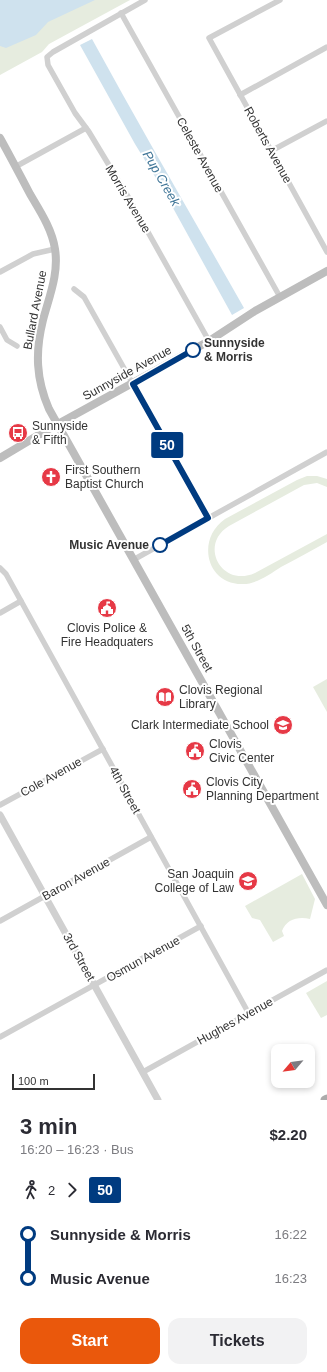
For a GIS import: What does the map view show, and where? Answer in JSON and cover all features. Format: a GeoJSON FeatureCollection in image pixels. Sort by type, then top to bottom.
{"type":"FeatureCollection","features":[{"type":"Feature","properties":{"kind":"main road","name":"Bullard Avenue"},"geometry":{"type":"LineString","coordinates":[[0,138],[45,220],[52,236],[55,249],[56,268],[41,328],[37,367],[43,397],[57,424]]}},
{"type":"Feature","properties":{"kind":"main road","name":"Sunnyside Avenue"},"geometry":{"type":"LineString","coordinates":[[0,458],[57,424],[133,384],[209,341],[255,311],[327,271]]}},
{"type":"Feature","properties":{"kind":"main road","name":"5th Street"},"geometry":{"type":"LineString","coordinates":[[57,424],[327,904]]}},
{"type":"Feature","properties":{"kind":"street"},"geometry":{"type":"LineString","coordinates":[[121,12],[145,0]]}},
{"type":"Feature","properties":{"kind":"street","name":"Roberts Avenue"},"geometry":{"type":"LineString","coordinates":[[280,0],[208,38],[327,252]]}},
{"type":"Feature","properties":{"kind":"street","name":"Morris Avenue"},"geometry":{"type":"LineString","coordinates":[[121,12],[53,52],[47,57],[48,65],[75,113],[86,128],[130,200],[209,341]]}},
{"type":"Feature","properties":{"kind":"street","name":"Celeste Avenue"},"geometry":{"type":"LineString","coordinates":[[121,12],[280,297]]}},
{"type":"Feature","properties":{"kind":"street"},"geometry":{"type":"LineString","coordinates":[[240,95],[327,47]]}},
{"type":"Feature","properties":{"kind":"street"},"geometry":{"type":"LineString","coordinates":[[271,151],[327,121]]}},
{"type":"Feature","properties":{"kind":"street"},"geometry":{"type":"LineString","coordinates":[[16,167],[86,128]]}},
{"type":"Feature","properties":{"kind":"street"},"geometry":{"type":"LineString","coordinates":[[0,272],[33,254],[55,249]]}},
{"type":"Feature","properties":{"kind":"street"},"geometry":{"type":"LineString","coordinates":[[74,288],[84,297],[208,518]]}},
{"type":"Feature","properties":{"kind":"street"},"geometry":{"type":"LineString","coordinates":[[0,327],[8,340],[17,346]]}},
{"type":"Feature","properties":{"kind":"street"},"geometry":{"type":"LineString","coordinates":[[133,560],[327,452]]}},
{"type":"Feature","properties":{"kind":"street","name":"4th Street"},"geometry":{"type":"LineString","coordinates":[[0,568],[6,574],[249,1014]]}},
{"type":"Feature","properties":{"kind":"street"},"geometry":{"type":"LineString","coordinates":[[0,613],[21,601]]}},
{"type":"Feature","properties":{"kind":"street","name":"Cole Avenue"},"geometry":{"type":"LineString","coordinates":[[0,805],[103,749]]}},
{"type":"Feature","properties":{"kind":"street","name":"3rd Street"},"geometry":{"type":"LineString","coordinates":[[0,815],[158,1100]]}},
{"type":"Feature","properties":{"kind":"street","name":"Baron Avenue"},"geometry":{"type":"LineString","coordinates":[[0,922],[151,837]]}},
{"type":"Feature","properties":{"kind":"street","name":"Osmun Avenue"},"geometry":{"type":"LineString","coordinates":[[0,1037],[201,926]]}},
{"type":"Feature","properties":{"kind":"street","name":"Hughes Avenue"},"geometry":{"type":"LineString","coordinates":[[142,1072],[327,970]]}},
{"type":"Feature","properties":{"kind":"shaded area"},"geometry":{"type":"Polygon","coordinates":[[[0,0],[130,0],[49,44],[42,52],[0,75],[0,0]]]}},
{"type":"Feature","properties":{"kind":"shaded area"},"geometry":{"type":"Polygon","coordinates":[[[307,476],[317,476],[327,479],[327,487],[317,483],[304,485],[229,526],[220,534],[215,543],[215,553],[218,562],[224,570],[233,575],[243,576],[255,573],[327,534],[327,542],[263,578],[248,584],[230,582],[220,577],[213,569],[209,559],[208,549],[210,538],[216,528],[225,519],[307,476]]]}},
{"type":"Feature","properties":{"kind":"shaded area"},"geometry":{"type":"Polygon","coordinates":[[[327,679],[327,712],[313,687],[327,679]]]}},
{"type":"Feature","properties":{"kind":"shaded area"},"geometry":{"type":"Polygon","coordinates":[[[302,874],[315,899],[310,919],[293,919],[284,927],[282,931],[284,936],[273,942],[260,920],[252,918],[245,906],[302,874]]]}},
{"type":"Feature","properties":{"kind":"shaded area"},"geometry":{"type":"Polygon","coordinates":[[[327,981],[327,1015],[321,1018],[306,993],[327,981]]]}},
{"type":"Feature","properties":{"kind":"water"},"geometry":{"type":"Polygon","coordinates":[[[0,0],[95,0],[48,22],[36,35],[6,48],[0,46],[0,0]]]}},
{"type":"Feature","properties":{"kind":"water","name":"Pup Creek"},"geometry":{"type":"Polygon","coordinates":[[[92,39],[244,308],[232,315],[162,188],[135,144],[80,45],[92,39]]]}},
{"type":"Feature","properties":{"kind":"bus line","name":"50"},"geometry":{"type":"LineString","coordinates":[[160,545],[208,518],[133,384],[193,350]]}},
{"type":"Feature","properties":{"kind":"place","name":"Sunnyside & Morris"},"geometry":{"type":"Point","coordinates":[193,350]}},
{"type":"Feature","properties":{"kind":"place","name":"Sunnyside & Fifth"},"geometry":{"type":"Point","coordinates":[18,433]}},
{"type":"Feature","properties":{"kind":"place","name":"First Southern Baptist Church"},"geometry":{"type":"Point","coordinates":[51,477]}},
{"type":"Feature","properties":{"kind":"place","name":"Music Avenue"},"geometry":{"type":"Point","coordinates":[160,545]}},
{"type":"Feature","properties":{"kind":"place","name":"Clovis Police & Fire Headquaters"},"geometry":{"type":"Point","coordinates":[107,608]}},
{"type":"Feature","properties":{"kind":"place","name":"Clovis Regional Library"},"geometry":{"type":"Point","coordinates":[165,697]}},
{"type":"Feature","properties":{"kind":"place","name":"Clark Intermediate School"},"geometry":{"type":"Point","coordinates":[283,725]}},
{"type":"Feature","properties":{"kind":"place","name":"Clovis Civic Center"},"geometry":{"type":"Point","coordinates":[195,751]}},
{"type":"Feature","properties":{"kind":"place","name":"Clovis City Planning Department"},"geometry":{"type":"Point","coordinates":[192,789]}},
{"type":"Feature","properties":{"kind":"place","name":"San Joaquin College of Law"},"geometry":{"type":"Point","coordinates":[248,881]}}]}
